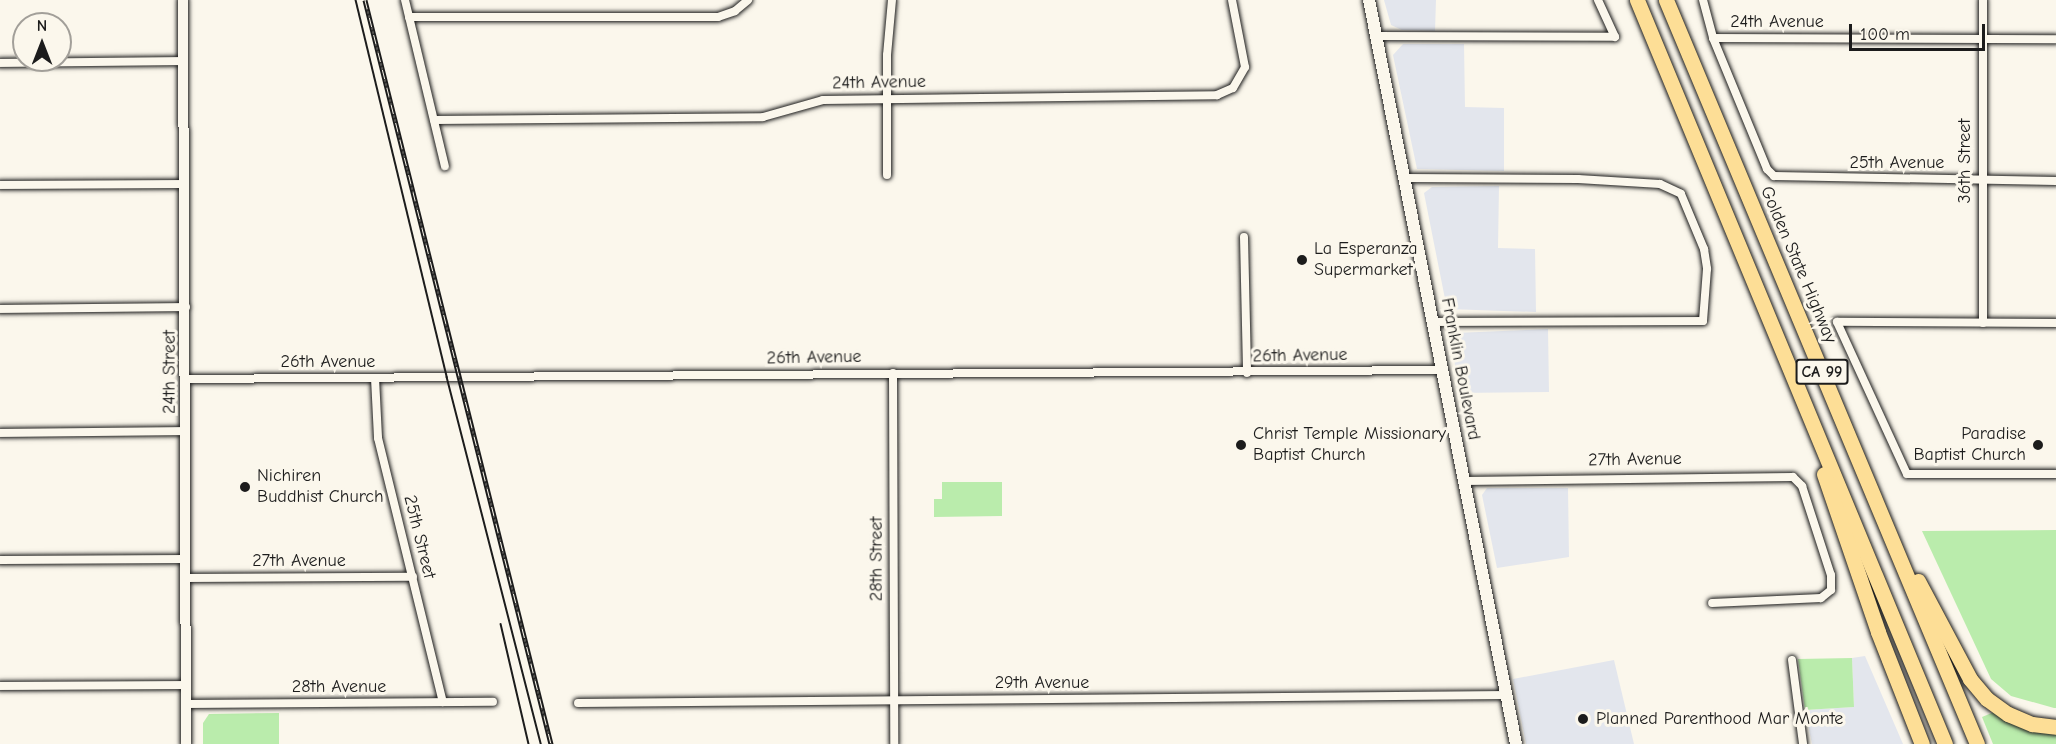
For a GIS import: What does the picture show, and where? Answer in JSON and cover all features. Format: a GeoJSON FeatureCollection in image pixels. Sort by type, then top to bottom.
{"type":"FeatureCollection","features":[{"type":"Feature","properties":{"kind":"highway","name":"CA 99"},"geometry":{"type":"LineString","coordinates":[[1637,0],[1945,744]]}},
{"type":"Feature","properties":{"kind":"highway","name":"Golden State Highway"},"geometry":{"type":"LineString","coordinates":[[1666,0],[1977,744]]}},
{"type":"Feature","properties":{"kind":"highway"},"geometry":{"type":"LineString","coordinates":[[1800,393],[1833,505],[1922,744]]}},
{"type":"Feature","properties":{"kind":"highway"},"geometry":{"type":"LineString","coordinates":[[1877,501],[1970,679],[1987,699],[2008,714],[2032,724],[2056,727]]}},
{"type":"Feature","properties":{"kind":"main road","name":"Franklin Boulevard"},"geometry":{"type":"LineString","coordinates":[[1369,0],[1516,744]]}},
{"type":"Feature","properties":{"kind":"street","name":"24th Street"},"geometry":{"type":"LineString","coordinates":[[183,0],[186,744]]}},
{"type":"Feature","properties":{"kind":"street"},"geometry":{"type":"LineString","coordinates":[[405,0],[445,166]]}},
{"type":"Feature","properties":{"kind":"street"},"geometry":{"type":"LineString","coordinates":[[409,17],[718,17],[735,11],[748,0]]}},
{"type":"Feature","properties":{"kind":"street"},"geometry":{"type":"LineString","coordinates":[[886,175],[886,99],[892,0]]}},
{"type":"Feature","properties":{"kind":"street","name":"24th Avenue"},"geometry":{"type":"LineString","coordinates":[[434,120],[763,117],[813,101],[1216,95],[1233,88],[1245,67],[1232,0]]}},
{"type":"Feature","properties":{"kind":"street"},"geometry":{"type":"LineString","coordinates":[[1376,36],[1615,37],[1598,0]]}},
{"type":"Feature","properties":{"kind":"street"},"geometry":{"type":"LineString","coordinates":[[1703,0],[1713,38]]}},
{"type":"Feature","properties":{"kind":"street","name":"36th Street"},"geometry":{"type":"LineString","coordinates":[[1983,0],[1980,180],[1983,323]]}},
{"type":"Feature","properties":{"kind":"street","name":"24th Avenue"},"geometry":{"type":"LineString","coordinates":[[1713,38],[2056,39]]}},
{"type":"Feature","properties":{"kind":"street","name":"25th Avenue"},"geometry":{"type":"LineString","coordinates":[[1713,38],[1767,170],[1774,176],[2056,181]]}},
{"type":"Feature","properties":{"kind":"street"},"geometry":{"type":"LineString","coordinates":[[0,63],[182,61]]}},
{"type":"Feature","properties":{"kind":"street"},"geometry":{"type":"LineString","coordinates":[[1404,178],[1578,178],[1673,187],[1688,204],[1704,249],[1707,287],[1703,321],[1433,322]]}},
{"type":"Feature","properties":{"kind":"street"},"geometry":{"type":"LineString","coordinates":[[0,185],[183,184]]}},
{"type":"Feature","properties":{"kind":"street"},"geometry":{"type":"LineString","coordinates":[[1244,237],[1246,373]]}},
{"type":"Feature","properties":{"kind":"street"},"geometry":{"type":"LineString","coordinates":[[0,309],[186,307]]}},
{"type":"Feature","properties":{"kind":"street"},"geometry":{"type":"LineString","coordinates":[[2056,323],[1837,322],[1907,474],[2056,474]]}},
{"type":"Feature","properties":{"kind":"street","name":"26th Avenue"},"geometry":{"type":"LineString","coordinates":[[186,379],[1442,370]]}},
{"type":"Feature","properties":{"kind":"street","name":"28th Street"},"geometry":{"type":"LineString","coordinates":[[893,373],[894,744]]}},
{"type":"Feature","properties":{"kind":"street","name":"25th Street"},"geometry":{"type":"LineString","coordinates":[[375,378],[377,430],[443,702]]}},
{"type":"Feature","properties":{"kind":"street"},"geometry":{"type":"LineString","coordinates":[[0,433],[186,431]]}},
{"type":"Feature","properties":{"kind":"street","name":"27th Avenue"},"geometry":{"type":"LineString","coordinates":[[1464,481],[1781,475],[1793,477],[1802,486],[1831,575],[1831,590],[1821,598],[1712,603]]}},
{"type":"Feature","properties":{"kind":"street"},"geometry":{"type":"LineString","coordinates":[[0,560],[186,558]]}},
{"type":"Feature","properties":{"kind":"street","name":"27th Avenue"},"geometry":{"type":"LineString","coordinates":[[185,578],[413,577]]}},
{"type":"Feature","properties":{"kind":"street"},"geometry":{"type":"LineString","coordinates":[[1792,660],[1803,744]]}},
{"type":"Feature","properties":{"kind":"street"},"geometry":{"type":"LineString","coordinates":[[0,686],[186,685]]}},
{"type":"Feature","properties":{"kind":"street","name":"29th Avenue"},"geometry":{"type":"LineString","coordinates":[[578,703],[1507,695]]}},
{"type":"Feature","properties":{"kind":"street","name":"28th Avenue"},"geometry":{"type":"LineString","coordinates":[[186,704],[493,702]]}},
{"type":"Feature","properties":{"kind":"shaded area"},"geometry":{"type":"Polygon","coordinates":[[[1384,0],[1436,0],[1435,31],[1402,30],[1391,25],[1384,0]]]}},
{"type":"Feature","properties":{"kind":"shaded area"},"geometry":{"type":"Polygon","coordinates":[[[1403,44],[1464,44],[1465,107],[1504,108],[1504,171],[1417,169],[1393,55],[1403,44]]]}},
{"type":"Feature","properties":{"kind":"shaded area"},"geometry":{"type":"Polygon","coordinates":[[[1499,186],[1498,248],[1535,249],[1536,312],[1447,309],[1424,193],[1432,187],[1499,186]]]}},
{"type":"Feature","properties":{"kind":"shaded area"},"geometry":{"type":"Polygon","coordinates":[[[1548,329],[1549,392],[1458,393],[1452,338],[1456,333],[1548,329]]]}},
{"type":"Feature","properties":{"kind":"shaded area"},"geometry":{"type":"Polygon","coordinates":[[[1487,488],[1568,488],[1569,557],[1497,568],[1482,495],[1487,488]]]}},
{"type":"Feature","properties":{"kind":"shaded area"},"geometry":{"type":"Polygon","coordinates":[[[1865,656],[1903,744],[1812,744],[1805,710],[1854,707],[1852,658],[1865,656]]]}},
{"type":"Feature","properties":{"kind":"shaded area"},"geometry":{"type":"Polygon","coordinates":[[[1614,660],[1634,744],[1526,744],[1513,679],[1614,660]]]}},
{"type":"Feature","properties":{"kind":"green space"},"geometry":{"type":"Polygon","coordinates":[[[942,482],[1002,482],[1002,516],[934,517],[934,499],[942,499],[942,482]]]}},
{"type":"Feature","properties":{"kind":"green space"},"geometry":{"type":"Polygon","coordinates":[[[2056,530],[2056,708],[2054,708],[2011,696],[1991,679],[1922,531],[2056,530]]]}},
{"type":"Feature","properties":{"kind":"green space"},"geometry":{"type":"Polygon","coordinates":[[[1852,658],[1854,707],[1805,710],[1798,659],[1852,658]]]}},
{"type":"Feature","properties":{"kind":"green space"},"geometry":{"type":"Polygon","coordinates":[[[1994,712],[2056,730],[2056,744],[1993,744],[1982,717],[1994,712]]]}},
{"type":"Feature","properties":{"kind":"green space"},"geometry":{"type":"Polygon","coordinates":[[[279,713],[279,744],[203,744],[203,723],[209,714],[279,713]]]}},
{"type":"Feature","properties":{"kind":"tram line"},"geometry":{"type":"LineString","coordinates":[[356,0],[447,377],[541,744]]}},
{"type":"Feature","properties":{"kind":"tram line"},"geometry":{"type":"LineString","coordinates":[[501,624],[529,744]]}},
{"type":"Feature","properties":{"kind":"railway"},"geometry":{"type":"LineString","coordinates":[[365,0],[551,744]]}},
{"type":"Feature","properties":{"kind":"place","name":"La Esperanza Supermarket"},"geometry":{"type":"Point","coordinates":[1302,260]}},
{"type":"Feature","properties":{"kind":"place","name":"Christ Temple Missionary Baptist Church"},"geometry":{"type":"Point","coordinates":[1241,445]}},
{"type":"Feature","properties":{"kind":"place","name":"Paradise Baptist Church"},"geometry":{"type":"Point","coordinates":[2038,445]}},
{"type":"Feature","properties":{"kind":"place","name":"Nichiren Buddhist Church"},"geometry":{"type":"Point","coordinates":[245,487]}},
{"type":"Feature","properties":{"kind":"place","name":"Planned Parenthood Mar Monte"},"geometry":{"type":"Point","coordinates":[1583,719]}}]}
